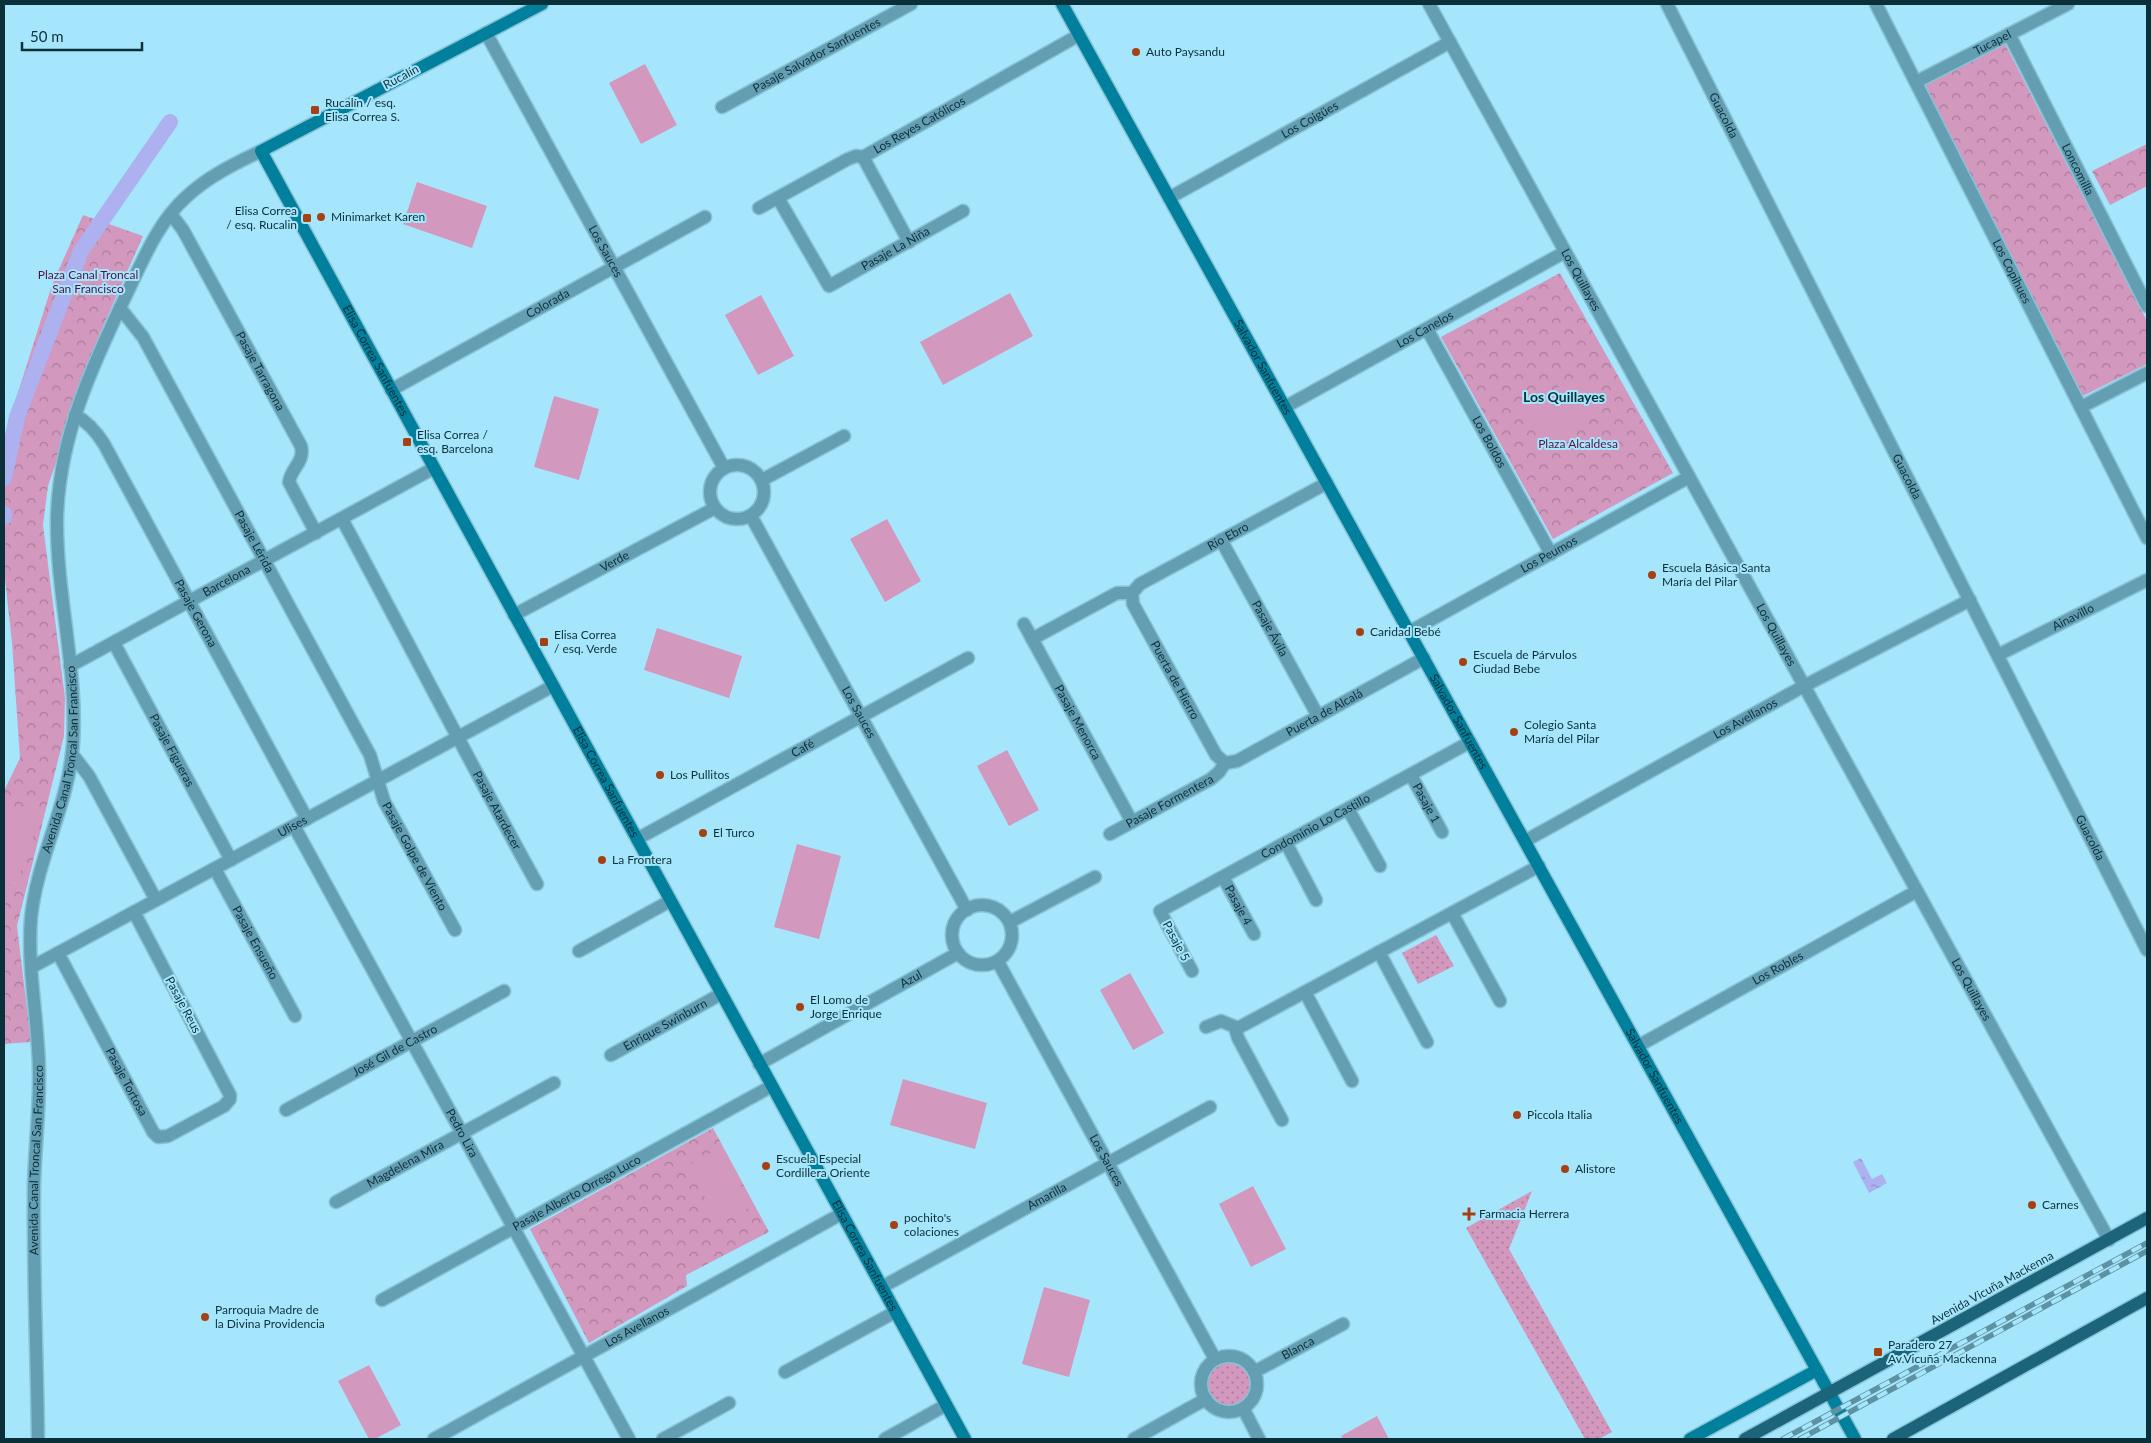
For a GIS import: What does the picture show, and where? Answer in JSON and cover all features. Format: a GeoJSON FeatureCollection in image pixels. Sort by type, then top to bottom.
{"type":"FeatureCollection","features":[{"type":"Feature","properties":{"kind":"main road","name":"Avenida Vicuña Mackenna"},"geometry":{"type":"LineString","coordinates":[[1745,1439],[2147,1218]]}},
{"type":"Feature","properties":{"kind":"main road"},"geometry":{"type":"LineString","coordinates":[[1893,1439],[2147,1298]]}},
{"type":"Feature","properties":{"kind":"street","name":"Rucalín"},"geometry":{"type":"LineString","coordinates":[[260,151],[542,4]]}},
{"type":"Feature","properties":{"kind":"street","name":"Pasaje Salvador Sanfuentes"},"geometry":{"type":"LineString","coordinates":[[722,107],[911,4]]}},
{"type":"Feature","properties":{"kind":"street","name":"Salvador Sanfuentes"},"geometry":{"type":"LineString","coordinates":[[1062,4],[1855,1439]]}},
{"type":"Feature","properties":{"kind":"street","name":"Los Quillayes"},"geometry":{"type":"LineString","coordinates":[[1429,4],[2108,1240]]}},
{"type":"Feature","properties":{"kind":"street","name":"Guacolda"},"geometry":{"type":"LineString","coordinates":[[1667,4],[2147,950]]}},
{"type":"Feature","properties":{"kind":"street","name":"Los Copihues"},"geometry":{"type":"LineString","coordinates":[[1876,4],[2147,538]]}},
{"type":"Feature","properties":{"kind":"street","name":"Tucapel"},"geometry":{"type":"LineString","coordinates":[[1916,82],[2068,4]]}},
{"type":"Feature","properties":{"kind":"street","name":"Los Sauces"},"geometry":{"type":"LineString","coordinates":[[486,33],[724,468]]}},
{"type":"Feature","properties":{"kind":"street","name":"Loncomilla"},"geometry":{"type":"LineString","coordinates":[[2009,34],[2147,306]]}},
{"type":"Feature","properties":{"kind":"street","name":"Los Reyes Católicos"},"geometry":{"type":"LineString","coordinates":[[759,208],[848,159],[863,156],[1080,35]]}},
{"type":"Feature","properties":{"kind":"street","name":"Los Coigües"},"geometry":{"type":"LineString","coordinates":[[1169,198],[1450,42]]}},
{"type":"Feature","properties":{"kind":"street","name":"Avenida Canal Troncal San Francisco"},"geometry":{"type":"LineString","coordinates":[[38,1439],[34,1184],[40,1071],[32,967],[31,921],[42,861],[64,790],[72,754],[73,706],[70,666],[59,584],[57,518],[63,463],[75,415],[91,370],[152,241],[171,214],[198,186],[260,151]]}},
{"type":"Feature","properties":{"kind":"street","name":"Elisa Correa Sanfuentes"},"geometry":{"type":"LineString","coordinates":[[260,151],[965,1439]]}},
{"type":"Feature","properties":{"kind":"street"},"geometry":{"type":"LineString","coordinates":[[863,156],[909,242]]}},
{"type":"Feature","properties":{"kind":"street","name":"Pasaje La Niña"},"geometry":{"type":"LineString","coordinates":[[778,198],[829,286],[962,211]]}},
{"type":"Feature","properties":{"kind":"street","name":"Pasaje Tarragona"},"geometry":{"type":"LineString","coordinates":[[171,214],[183,230],[301,446],[301,460],[292,471],[290,482],[316,533]]}},
{"type":"Feature","properties":{"kind":"street","name":"Colorada"},"geometry":{"type":"LineString","coordinates":[[391,390],[705,217]]}},
{"type":"Feature","properties":{"kind":"street","name":"Los Canelos"},"geometry":{"type":"LineString","coordinates":[[1285,407],[1565,252]]}},
{"type":"Feature","properties":{"kind":"street","name":"Pasaje Lérida"},"geometry":{"type":"LineString","coordinates":[[120,308],[143,337],[370,755],[378,781]]}},
{"type":"Feature","properties":{"kind":"street","name":"Los Boldos"},"geometry":{"type":"LineString","coordinates":[[1427,329],[1551,554]]}},
{"type":"Feature","properties":{"kind":"street"},"geometry":{"type":"LineString","coordinates":[[2081,407],[2147,373]]}},
{"type":"Feature","properties":{"kind":"street","name":"Pasaje Gerona"},"geometry":{"type":"LineString","coordinates":[[75,415],[85,420],[96,431],[104,444],[307,819]]}},
{"type":"Feature","properties":{"kind":"street"},"geometry":{"type":"LineString","coordinates":[[762,480],[844,436]]}},
{"type":"Feature","properties":{"kind":"street"},"geometry":{"type":"LineString","coordinates":[[737,465],[744,466],[758,474],[762,480],[764,498],[761,506],[751,516],[735,519],[728,517],[715,508],[710,495],[710,488],[713,480],[724,468],[737,465]]}},
{"type":"Feature","properties":{"kind":"street","name":"Barcelona"},"geometry":{"type":"LineString","coordinates":[[70,666],[434,468]]}},
{"type":"Feature","properties":{"kind":"street","name":"Los Peumos"},"geometry":{"type":"LineString","coordinates":[[1409,632],[1689,477]]}},
{"type":"Feature","properties":{"kind":"street","name":"Río Ebro"},"geometry":{"type":"LineString","coordinates":[[1132,593],[1136,586],[1327,483]]}},
{"type":"Feature","properties":{"kind":"street","name":"Verde"},"geometry":{"type":"LineString","coordinates":[[514,615],[715,508]]}},
{"type":"Feature","properties":{"kind":"street","name":"Los Sauces"},"geometry":{"type":"LineString","coordinates":[[751,516],[967,910]]}},
{"type":"Feature","properties":{"kind":"street"},"geometry":{"type":"LineString","coordinates":[[342,519],[458,738]]}},
{"type":"Feature","properties":{"kind":"street","name":"Pasaje Ávila"},"geometry":{"type":"LineString","coordinates":[[1221,540],[1318,716]]}},
{"type":"Feature","properties":{"kind":"street","name":"Ainavillo"},"geometry":{"type":"LineString","coordinates":[[1998,655],[2147,580]]}},
{"type":"Feature","properties":{"kind":"street"},"geometry":{"type":"LineString","coordinates":[[1032,639],[1118,592],[1132,593]]}},
{"type":"Feature","properties":{"kind":"street","name":"Puerta de Hierro"},"geometry":{"type":"LineString","coordinates":[[1132,593],[1132,600],[1147,629],[1216,755],[1225,763]]}},
{"type":"Feature","properties":{"kind":"street","name":"Los Avellanos"},"geometry":{"type":"LineString","coordinates":[[1525,841],[1804,686],[1970,600]]}},
{"type":"Feature","properties":{"kind":"street","name":"Pasaje Menorca"},"geometry":{"type":"LineString","coordinates":[[1024,624],[1132,822]]}},
{"type":"Feature","properties":{"kind":"street","name":"Pasaje Figueras"},"geometry":{"type":"LineString","coordinates":[[114,643],[231,860]]}},
{"type":"Feature","properties":{"kind":"street","name":"Café"},"geometry":{"type":"LineString","coordinates":[[637,839],[968,658]]}},
{"type":"Feature","properties":{"kind":"street","name":"Puerta de Alcalá"},"geometry":{"type":"LineString","coordinates":[[1225,763],[1236,761],[1424,658]]}},
{"type":"Feature","properties":{"kind":"street","name":"Ulises"},"geometry":{"type":"LineString","coordinates":[[32,967],[553,686]]}},
{"type":"Feature","properties":{"kind":"street","name":"Pasaje Atardecer"},"geometry":{"type":"LineString","coordinates":[[458,738],[536,884]]}},
{"type":"Feature","properties":{"kind":"street","name":"Condominio Lo Castillo"},"geometry":{"type":"LineString","coordinates":[[1160,911],[1470,742]]}},
{"type":"Feature","properties":{"kind":"street"},"geometry":{"type":"LineString","coordinates":[[72,754],[89,776],[156,900]]}},
{"type":"Feature","properties":{"kind":"street","name":"Pasaje Formentera"},"geometry":{"type":"LineString","coordinates":[[1110,834],[1211,779],[1225,763]]}},
{"type":"Feature","properties":{"kind":"street","name":"Pasaje 1"},"geometry":{"type":"LineString","coordinates":[[1411,775],[1442,832]]}},
{"type":"Feature","properties":{"kind":"street","name":"Pasaje Golpe de Viento"},"geometry":{"type":"LineString","coordinates":[[378,781],[384,801],[455,930]]}},
{"type":"Feature","properties":{"kind":"street"},"geometry":{"type":"LineString","coordinates":[[1348,809],[1380,866]]}},
{"type":"Feature","properties":{"kind":"street","name":"Pedro Lira"},"geometry":{"type":"LineString","coordinates":[[294,826],[629,1439]]}},
{"type":"Feature","properties":{"kind":"street"},"geometry":{"type":"LineString","coordinates":[[1286,843],[1316,900]]}},
{"type":"Feature","properties":{"kind":"street"},"geometry":{"type":"LineString","coordinates":[[1282,1120],[1236,1035],[1238,1028],[1539,866]]}},
{"type":"Feature","properties":{"kind":"street","name":"Pasaje Ensueño"},"geometry":{"type":"LineString","coordinates":[[215,869],[295,1016]]}},
{"type":"Feature","properties":{"kind":"street"},"geometry":{"type":"LineString","coordinates":[[1010,922],[1095,877]]}},
{"type":"Feature","properties":{"kind":"street","name":"Pasaje 4"},"geometry":{"type":"LineString","coordinates":[[1222,877],[1254,934]]}},
{"type":"Feature","properties":{"kind":"street","name":"Los Robles"},"geometry":{"type":"LineString","coordinates":[[1638,1046],[1917,891]]}},
{"type":"Feature","properties":{"kind":"street"},"geometry":{"type":"LineString","coordinates":[[579,951],[670,901]]}},
{"type":"Feature","properties":{"kind":"street"},"geometry":{"type":"LineString","coordinates":[[982,905],[996,908],[1010,922],[1013,933],[1012,943],[1006,955],[998,962],[984,966],[974,964],[965,960],[958,953],[952,935],[955,922],[967,910],[982,905]]}},
{"type":"Feature","properties":{"kind":"street","name":"Pasaje 5"},"geometry":{"type":"LineString","coordinates":[[1160,911],[1192,971]]}},
{"type":"Feature","properties":{"kind":"street","name":"Pasaje Reus"},"geometry":{"type":"LineString","coordinates":[[134,912],[229,1091],[230,1099]]}},
{"type":"Feature","properties":{"kind":"street"},"geometry":{"type":"LineString","coordinates":[[1452,913],[1500,1001]]}},
{"type":"Feature","properties":{"kind":"street"},"geometry":{"type":"LineString","coordinates":[[1379,952],[1427,1042]]}},
{"type":"Feature","properties":{"kind":"street","name":"Pasaje Tortosa"},"geometry":{"type":"LineString","coordinates":[[58,953],[155,1135],[162,1138],[168,1136],[224,1106],[230,1099]]}},
{"type":"Feature","properties":{"kind":"street","name":"Azul"},"geometry":{"type":"LineString","coordinates":[[759,1064],[958,953]]}},
{"type":"Feature","properties":{"kind":"street","name":"Los Sauces"},"geometry":{"type":"LineString","coordinates":[[998,962],[1216,1359]]}},
{"type":"Feature","properties":{"kind":"street","name":"José Gil de Castro"},"geometry":{"type":"LineString","coordinates":[[286,1110],[504,991]]}},
{"type":"Feature","properties":{"kind":"street"},"geometry":{"type":"LineString","coordinates":[[1304,992],[1352,1081]]}},
{"type":"Feature","properties":{"kind":"street","name":"Enrique Swinburn"},"geometry":{"type":"LineString","coordinates":[[611,1055],[722,994]]}},
{"type":"Feature","properties":{"kind":"street"},"geometry":{"type":"LineString","coordinates":[[1206,1027],[1220,1021],[1238,1028]]}},
{"type":"Feature","properties":{"kind":"street","name":"Magdelena Mira"},"geometry":{"type":"LineString","coordinates":[[336,1202],[554,1083]]}},
{"type":"Feature","properties":{"kind":"street","name":"Pasaje Alberto Orrego Luco"},"geometry":{"type":"LineString","coordinates":[[382,1300],[772,1086]]}},
{"type":"Feature","properties":{"kind":"street","name":"Amarilla"},"geometry":{"type":"LineString","coordinates":[[882,1287],[1210,1107]]}},
{"type":"Feature","properties":{"kind":"street","name":"Los Avellanos"},"geometry":{"type":"LineString","coordinates":[[434,1439],[842,1214]]}},
{"type":"Feature","properties":{"kind":"street"},"geometry":{"type":"LineString","coordinates":[[786,1372],[895,1312]]}},
{"type":"Feature","properties":{"kind":"street","name":"Blanca"},"geometry":{"type":"LineString","coordinates":[[1254,1372],[1342,1324]]}},
{"type":"Feature","properties":{"kind":"street"},"geometry":{"type":"LineString","coordinates":[[1224,1356],[1233,1356],[1249,1364],[1254,1372],[1256,1388],[1254,1396],[1242,1408],[1227,1411],[1212,1406],[1206,1400],[1202,1391],[1202,1377],[1208,1365],[1216,1359],[1224,1356]]}},
{"type":"Feature","properties":{"kind":"street"},"geometry":{"type":"LineString","coordinates":[[1690,1439],[1817,1370]]}},
{"type":"Feature","properties":{"kind":"street"},"geometry":{"type":"LineString","coordinates":[[1134,1439],[1206,1400]]}},
{"type":"Feature","properties":{"kind":"street"},"geometry":{"type":"LineString","coordinates":[[663,1439],[729,1403]]}},
{"type":"Feature","properties":{"kind":"street"},"geometry":{"type":"LineString","coordinates":[[885,1439],[946,1405]]}},
{"type":"Feature","properties":{"kind":"street"},"geometry":{"type":"LineString","coordinates":[[1242,1408],[1259,1439]]}},
{"type":"Feature","properties":{"kind":"green space"},"geometry":{"type":"Polygon","coordinates":[[[2003,40],[2147,321],[2147,364],[2083,396],[1922,81],[2003,40]]]}},
{"type":"Feature","properties":{"kind":"green space"},"geometry":{"type":"Polygon","coordinates":[[[645,64],[677,125],[641,144],[609,83],[645,64]]]}},
{"type":"Feature","properties":{"kind":"green space"},"geometry":{"type":"Polygon","coordinates":[[[2147,144],[2147,186],[2110,205],[2092,171],[2147,144]]]}},
{"type":"Feature","properties":{"kind":"green space"},"geometry":{"type":"Polygon","coordinates":[[[417,182],[487,206],[472,248],[403,224],[417,182]]]}},
{"type":"Feature","properties":{"kind":"green space","name":"Plaza Canal Troncal San Francisco"},"geometry":{"type":"Polygon","coordinates":[[[83,215],[143,236],[98,338],[48,486],[43,525],[65,698],[64,736],[17,926],[31,1042],[4,1044],[4,791],[20,758],[12,643],[4,570],[4,444],[9,421],[52,285],[83,215]]]}},
{"type":"Feature","properties":{"kind":"green space","name":"Plaza Alcaldesa"},"geometry":{"type":"Polygon","coordinates":[[[1560,273],[1673,473],[1553,539],[1441,337],[1560,273]]]}},
{"type":"Feature","properties":{"kind":"green space"},"geometry":{"type":"Polygon","coordinates":[[[1010,293],[1033,336],[943,385],[920,342],[1010,293]]]}},
{"type":"Feature","properties":{"kind":"green space"},"geometry":{"type":"Polygon","coordinates":[[[761,295],[794,356],[758,375],[725,315],[761,295]]]}},
{"type":"Feature","properties":{"kind":"green space"},"geometry":{"type":"Polygon","coordinates":[[[1582,373],[1603,411],[1543,444],[1522,407],[1582,373]]]}},
{"type":"Feature","properties":{"kind":"green space"},"geometry":{"type":"Polygon","coordinates":[[[554,396],[599,409],[579,480],[534,467],[554,396]]]}},
{"type":"Feature","properties":{"kind":"green space"},"geometry":{"type":"Polygon","coordinates":[[[887,519],[921,581],[885,602],[850,539],[887,519]]]}},
{"type":"Feature","properties":{"kind":"green space"},"geometry":{"type":"Polygon","coordinates":[[[657,628],[742,656],[729,698],[644,670],[657,628]]]}},
{"type":"Feature","properties":{"kind":"green space"},"geometry":{"type":"Polygon","coordinates":[[[1007,750],[1039,810],[1009,826],[977,766],[1007,750]]]}},
{"type":"Feature","properties":{"kind":"green space"},"geometry":{"type":"Polygon","coordinates":[[[4,802],[41,815],[15,887],[4,882],[4,802]]]}},
{"type":"Feature","properties":{"kind":"green space"},"geometry":{"type":"Polygon","coordinates":[[[797,844],[841,856],[819,939],[774,927],[797,844]]]}},
{"type":"Feature","properties":{"kind":"green space"},"geometry":{"type":"Polygon","coordinates":[[[1436,935],[1454,966],[1418,984],[1402,953],[1436,935]]]}},
{"type":"Feature","properties":{"kind":"green space"},"geometry":{"type":"Polygon","coordinates":[[[1130,973],[1164,1033],[1133,1050],[1100,990],[1130,973]]]}},
{"type":"Feature","properties":{"kind":"green space"},"geometry":{"type":"Polygon","coordinates":[[[903,1079],[987,1103],[975,1149],[890,1125],[903,1079]]]}},
{"type":"Feature","properties":{"kind":"green space"},"geometry":{"type":"Polygon","coordinates":[[[713,1128],[769,1232],[686,1275],[687,1286],[589,1343],[530,1229],[713,1128]]]}},
{"type":"Feature","properties":{"kind":"green space"},"geometry":{"type":"Polygon","coordinates":[[[721,1148],[751,1207],[719,1224],[688,1165],[721,1148]]]}},
{"type":"Feature","properties":{"kind":"green space"},"geometry":{"type":"Polygon","coordinates":[[[1253,1186],[1286,1249],[1251,1267],[1219,1204],[1253,1186]]]}},
{"type":"Feature","properties":{"kind":"green space"},"geometry":{"type":"Polygon","coordinates":[[[1532,1191],[1509,1249],[1612,1432],[1599,1439],[1585,1439],[1466,1228],[1532,1191]]]}},
{"type":"Feature","properties":{"kind":"green space"},"geometry":{"type":"Polygon","coordinates":[[[1044,1287],[1090,1300],[1069,1377],[1022,1364],[1044,1287]]]}},
{"type":"Feature","properties":{"kind":"green space"},"geometry":{"type":"Polygon","coordinates":[[[1229,1360],[1238,1362],[1246,1367],[1251,1375],[1253,1384],[1251,1393],[1246,1401],[1238,1406],[1229,1408],[1220,1406],[1212,1401],[1207,1393],[1205,1384],[1207,1375],[1212,1367],[1220,1362],[1229,1360]]]}},
{"type":"Feature","properties":{"kind":"green space"},"geometry":{"type":"Polygon","coordinates":[[[369,1365],[401,1425],[375,1439],[369,1439],[338,1381],[369,1365]]]}},
{"type":"Feature","properties":{"kind":"green space"},"geometry":{"type":"Polygon","coordinates":[[[1377,1416],[1389,1439],[1343,1439],[1341,1436],[1377,1416]]]}},
{"type":"Feature","properties":{"kind":"water"},"geometry":{"type":"Polygon","coordinates":[[[1861,1158],[1872,1179],[1882,1174],[1887,1183],[1869,1193],[1853,1162],[1861,1158]]]}},
{"type":"Feature","properties":{"kind":"waterway"},"geometry":{"type":"LineString","coordinates":[[4,478],[17,417],[81,251],[170,122]]}},
{"type":"Feature","properties":{"kind":"railway"},"geometry":{"type":"LineString","coordinates":[[1783,1439],[2147,1243]]}},
{"type":"Feature","properties":{"kind":"railway"},"geometry":{"type":"LineString","coordinates":[[1800,1439],[2147,1251]]}},
{"type":"Feature","properties":{"kind":"place","name":"Auto Paysandu"},"geometry":{"type":"Point","coordinates":[1136,52]}},
{"type":"Feature","properties":{"kind":"place","name":"Rucalín / esq. Elisa Correa S."},"geometry":{"type":"Point","coordinates":[315,110]}},
{"type":"Feature","properties":{"kind":"place","name":"Minimarket Karen"},"geometry":{"type":"Point","coordinates":[321,217]}},
{"type":"Feature","properties":{"kind":"place","name":"Elisa Correa / esq. Rucalin"},"geometry":{"type":"Point","coordinates":[307,218]}},
{"type":"Feature","properties":{"kind":"place","name":"Elisa Correa / esq. Barcelona"},"geometry":{"type":"Point","coordinates":[407,442]}},
{"type":"Feature","properties":{"kind":"place","name":"Escuela Básica Santa María del Pilar"},"geometry":{"type":"Point","coordinates":[1652,575]}},
{"type":"Feature","properties":{"kind":"place","name":"Caridad Bebé"},"geometry":{"type":"Point","coordinates":[1360,632]}},
{"type":"Feature","properties":{"kind":"place","name":"Elisa Correa / esq. Verde"},"geometry":{"type":"Point","coordinates":[544,642]}},
{"type":"Feature","properties":{"kind":"place","name":"Escuela de Párvulos Ciudad Bebe"},"geometry":{"type":"Point","coordinates":[1463,662]}},
{"type":"Feature","properties":{"kind":"place","name":"Colegio Santa María del Pilar"},"geometry":{"type":"Point","coordinates":[1514,732]}},
{"type":"Feature","properties":{"kind":"place","name":"Los Pullitos"},"geometry":{"type":"Point","coordinates":[660,775]}},
{"type":"Feature","properties":{"kind":"place","name":"El Turco"},"geometry":{"type":"Point","coordinates":[703,833]}},
{"type":"Feature","properties":{"kind":"place","name":"La Frontera"},"geometry":{"type":"Point","coordinates":[602,860]}},
{"type":"Feature","properties":{"kind":"place","name":"El Lomo de Jorge Enrique"},"geometry":{"type":"Point","coordinates":[800,1007]}},
{"type":"Feature","properties":{"kind":"place","name":"Piccola Italia"},"geometry":{"type":"Point","coordinates":[1517,1115]}},
{"type":"Feature","properties":{"kind":"place","name":"Escuela Especial Cordillera Oriente"},"geometry":{"type":"Point","coordinates":[766,1166]}},
{"type":"Feature","properties":{"kind":"place","name":"Alistore"},"geometry":{"type":"Point","coordinates":[1565,1169]}},
{"type":"Feature","properties":{"kind":"place","name":"Carnes"},"geometry":{"type":"Point","coordinates":[2032,1205]}},
{"type":"Feature","properties":{"kind":"place","name":"Farmacia Herrera"},"geometry":{"type":"Point","coordinates":[1469,1214]}},
{"type":"Feature","properties":{"kind":"place","name":"pochito's colaciones"},"geometry":{"type":"Point","coordinates":[894,1225]}},
{"type":"Feature","properties":{"kind":"place","name":"Parroquia Madre de la Divina Providencia"},"geometry":{"type":"Point","coordinates":[205,1317]}},
{"type":"Feature","properties":{"kind":"place","name":"Paradero 27 Av.Vicuña Mackenna"},"geometry":{"type":"Point","coordinates":[1878,1352]}},
{"type":"Feature","properties":{"kind":"district","name":"Los Quillayes"},"geometry":{"type":"Point","coordinates":[1564,397]}}]}
